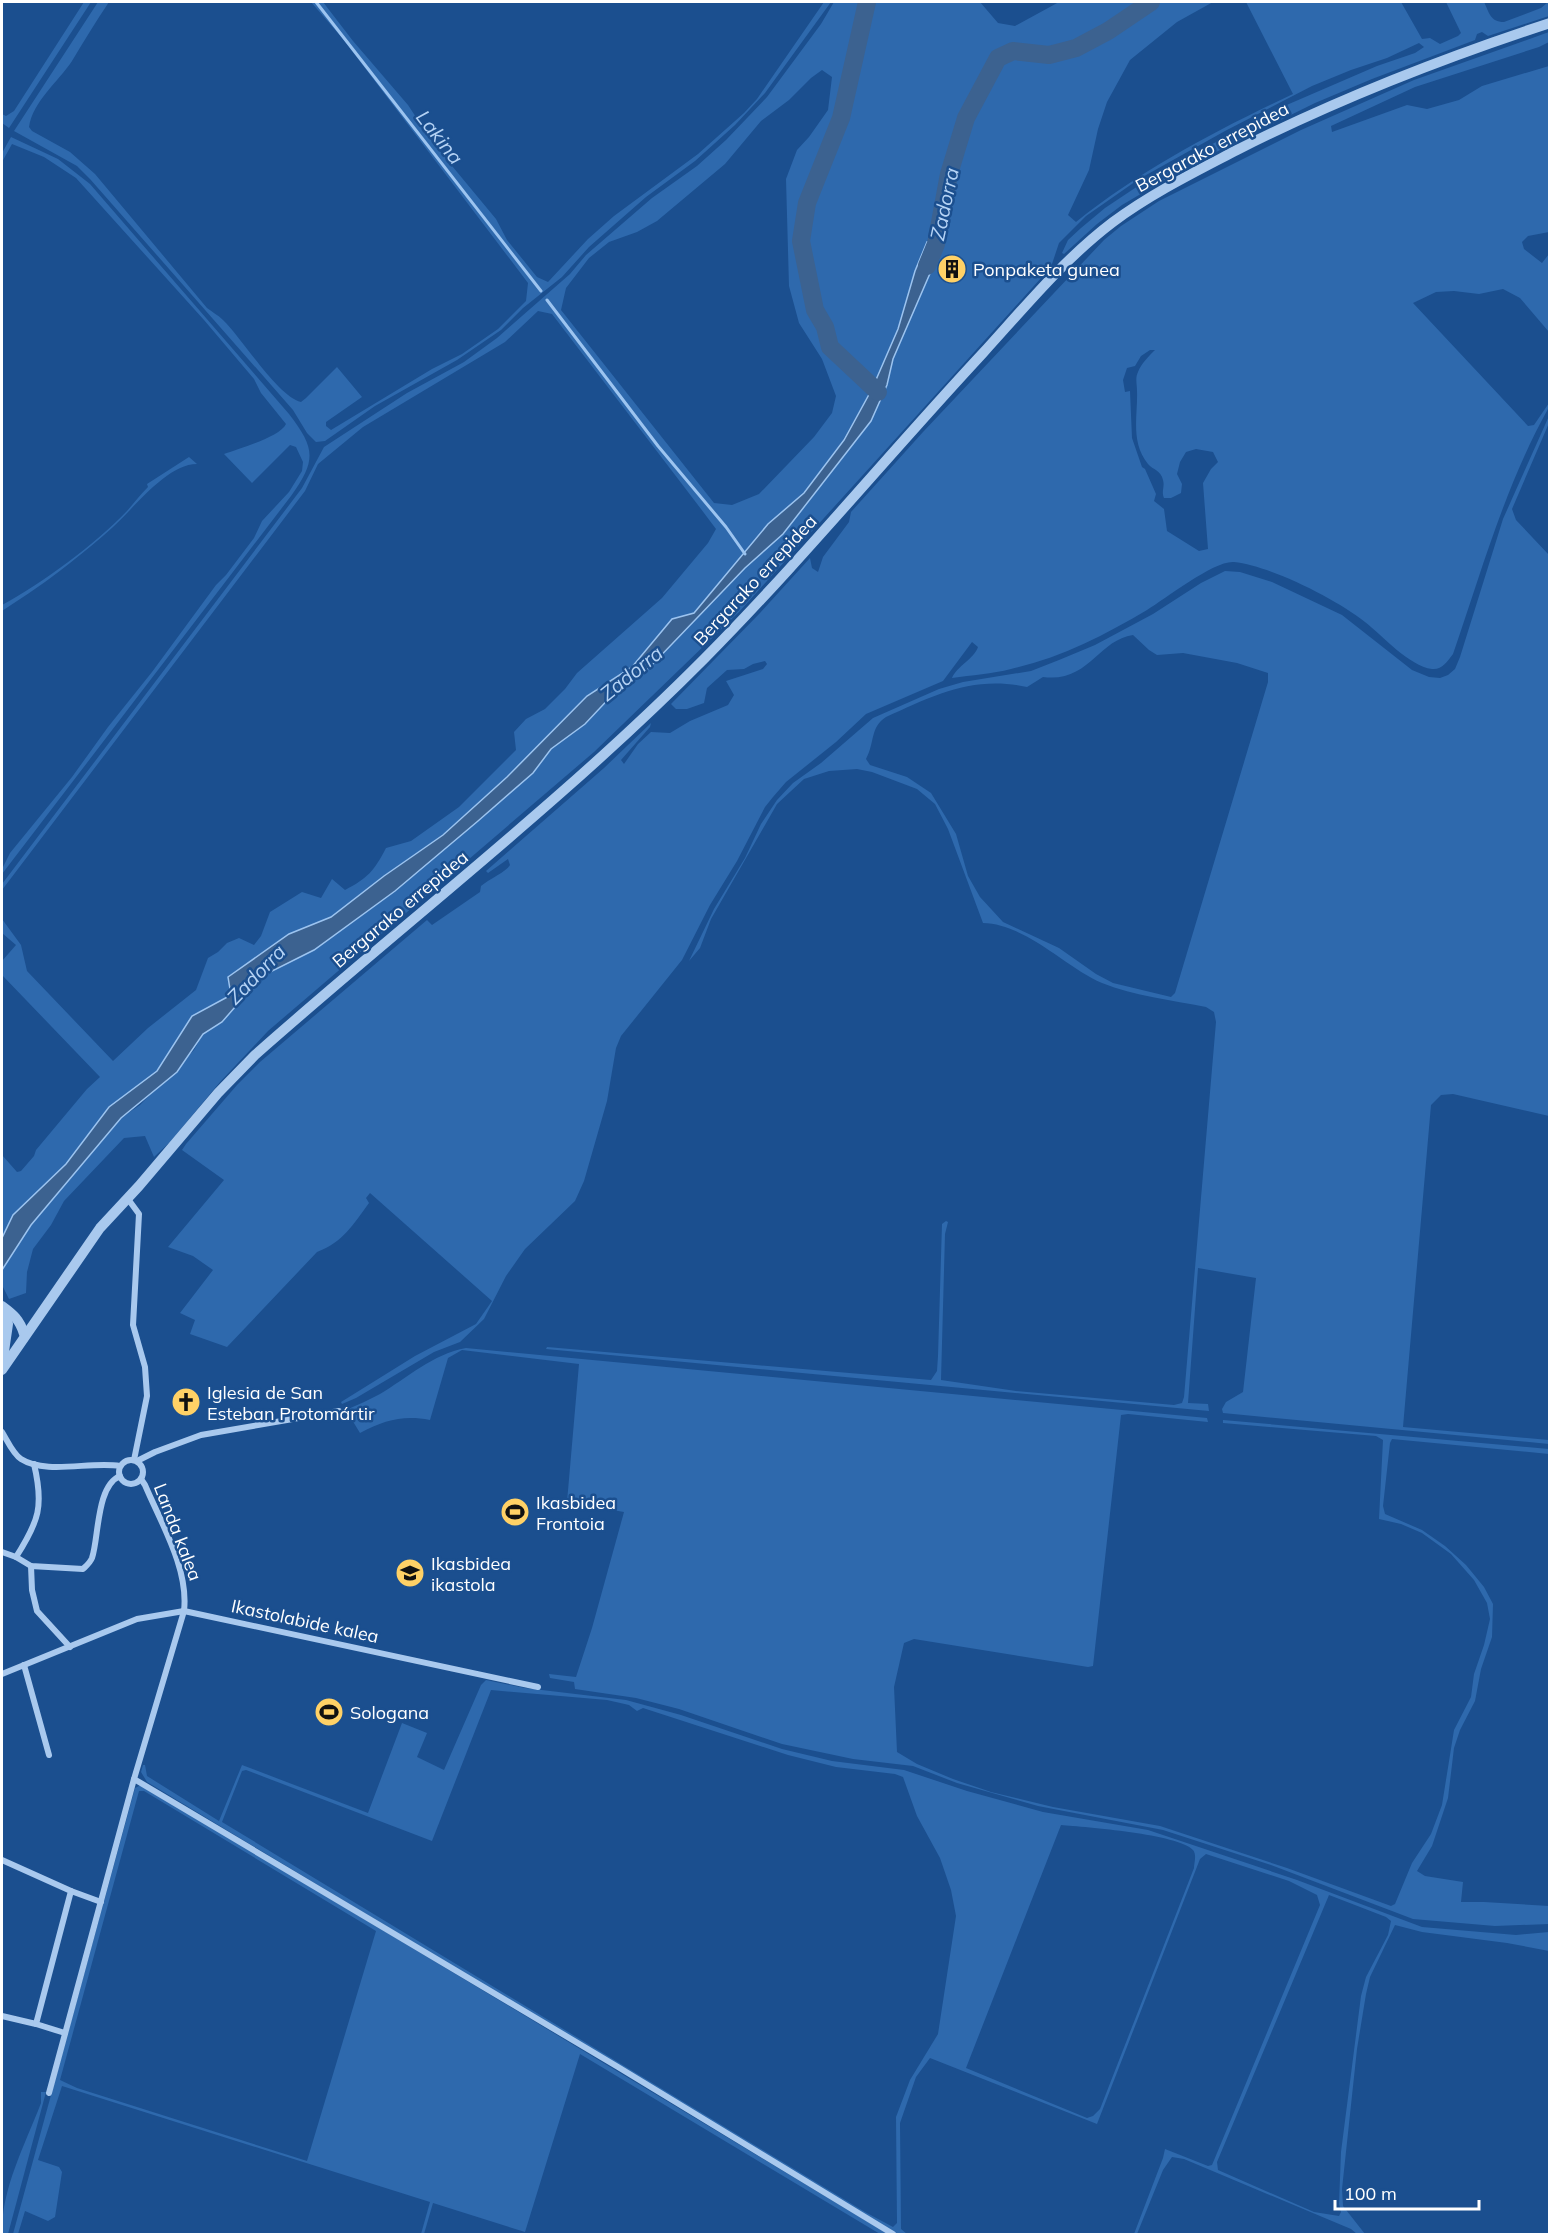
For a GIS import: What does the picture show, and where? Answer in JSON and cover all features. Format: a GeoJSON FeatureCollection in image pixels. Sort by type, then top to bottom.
{"type":"FeatureCollection","features":[{"type":"Feature","properties":{"kind":"street","name":"Bergarako errepidea"},"geometry":{"type":"LineString","coordinates":[[2,1370],[24,1334],[100,1228],[218,1093],[255,1055],[590,768],[704,659],[783,577],[961,376],[1073,256],[1112,223],[1159,191],[1277,130],[1351,96],[1485,44],[1550,23]]}},
{"type":"Feature","properties":{"kind":"street"},"geometry":{"type":"LineString","coordinates":[[120,1466],[120,1476],[128,1484],[136,1483],[141,1479],[143,1471],[135,1461],[147,1396],[145,1367],[133,1325],[139,1214],[128,1198]]}},
{"type":"Feature","properties":{"kind":"street"},"geometry":{"type":"LineString","coordinates":[[2,1307],[13,1313],[2,1370]]}},
{"type":"Feature","properties":{"kind":"street"},"geometry":{"type":"LineString","coordinates":[[12,1321],[30,1318],[41,1310]]}},
{"type":"Feature","properties":{"kind":"street"},"geometry":{"type":"LineString","coordinates":[[12,1321],[24,1334]]}},
{"type":"Feature","properties":{"kind":"street"},"geometry":{"type":"LineString","coordinates":[[120,1466],[126,1461],[135,1461],[201,1435],[339,1411]]}},
{"type":"Feature","properties":{"kind":"street"},"geometry":{"type":"LineString","coordinates":[[2,1432],[20,1458],[34,1464],[120,1466]]}},
{"type":"Feature","properties":{"kind":"street"},"geometry":{"type":"LineString","coordinates":[[16,1557],[30,1534],[37,1515],[40,1490],[34,1464]]}},
{"type":"Feature","properties":{"kind":"street"},"geometry":{"type":"LineString","coordinates":[[2,1552],[31,1566],[76,1570],[87,1566],[92,1559],[99,1513],[111,1482],[120,1476]]}},
{"type":"Feature","properties":{"kind":"street","name":"Landa kalea"},"geometry":{"type":"LineString","coordinates":[[49,2093],[134,1779],[184,1611],[186,1596],[183,1579],[141,1479]]}},
{"type":"Feature","properties":{"kind":"street"},"geometry":{"type":"LineString","coordinates":[[31,1566],[32,1590],[37,1611],[70,1647]]}},
{"type":"Feature","properties":{"kind":"street","name":"Ikastolabide kalea"},"geometry":{"type":"LineString","coordinates":[[2,1674],[137,1619],[184,1611],[538,1687]]}},
{"type":"Feature","properties":{"kind":"street"},"geometry":{"type":"LineString","coordinates":[[24,1665],[49,1755]]}},
{"type":"Feature","properties":{"kind":"street"},"geometry":{"type":"LineString","coordinates":[[134,1779],[618,2067],[893,2235]]}},
{"type":"Feature","properties":{"kind":"street"},"geometry":{"type":"LineString","coordinates":[[2,1860],[100,1902]]}},
{"type":"Feature","properties":{"kind":"street"},"geometry":{"type":"LineString","coordinates":[[36,2024],[71,1891]]}},
{"type":"Feature","properties":{"kind":"street"},"geometry":{"type":"LineString","coordinates":[[2,2016],[65,2033]]}},
{"type":"Feature","properties":{"kind":"shaded area"},"geometry":{"type":"Polygon","coordinates":[[[84,2],[91,2],[9,128],[2,123],[2,114],[6,116],[14,111],[84,2]]]}},
{"type":"Feature","properties":{"kind":"shaded area"},"geometry":{"type":"Polygon","coordinates":[[[98,2],[109,2],[72,61],[35,109],[29,127],[32,131],[70,152],[95,174],[207,308],[231,328],[271,378],[292,398],[301,402],[337,367],[362,397],[326,422],[326,426],[331,430],[432,369],[462,354],[498,329],[526,301],[528,283],[343,39],[311,2],[323,2],[408,105],[433,143],[496,219],[507,240],[537,277],[548,282],[588,239],[614,216],[698,154],[744,113],[757,99],[824,2],[831,2],[765,93],[735,125],[695,161],[646,197],[589,247],[562,277],[523,308],[501,330],[457,360],[375,406],[325,441],[316,442],[307,433],[293,410],[90,179],[77,166],[14,131],[98,2]]]}},
{"type":"Feature","properties":{"kind":"shaded area"},"geometry":{"type":"Polygon","coordinates":[[[834,2],[980,2],[998,23],[1015,26],[1059,2],[1213,2],[1177,22],[1130,60],[1107,102],[1089,170],[1068,215],[1076,222],[1127,185],[1181,152],[1293,94],[1246,2],[1401,2],[1422,39],[1430,38],[1440,44],[1461,33],[1446,2],[1484,2],[1493,18],[1504,22],[1541,8],[1549,2],[1549,16],[1488,36],[1482,32],[1477,34],[1475,40],[1315,103],[1190,165],[1122,205],[1064,254],[1062,253],[1068,240],[1081,228],[1105,208],[1156,174],[1282,107],[1377,66],[1415,53],[1424,47],[1419,43],[1387,58],[1312,86],[1139,179],[1086,216],[1059,243],[1051,267],[739,612],[594,752],[268,1031],[220,1082],[170,1142],[154,1157],[145,1136],[124,1138],[64,1201],[51,1225],[33,1249],[27,1272],[26,1293],[9,1299],[2,1285],[2,1270],[31,1225],[121,1118],[140,1105],[194,1050],[203,1034],[222,1022],[262,976],[314,950],[395,891],[533,773],[551,749],[585,724],[615,692],[649,668],[745,568],[783,534],[871,421],[887,385],[893,359],[941,248],[915,271],[898,329],[872,389],[843,440],[804,493],[768,524],[694,613],[672,619],[632,667],[587,696],[507,777],[443,835],[331,917],[289,934],[228,977],[231,995],[192,1016],[157,1071],[109,1107],[66,1164],[13,1215],[2,1238],[2,1155],[17,1172],[21,1171],[87,1089],[100,1077],[2,975],[2,961],[16,945],[2,933],[2,919],[21,945],[27,971],[113,1061],[148,1028],[196,990],[208,958],[227,943],[239,938],[254,945],[261,936],[270,912],[302,892],[321,898],[332,879],[345,890],[353,886],[370,873],[386,848],[411,841],[459,807],[516,750],[514,732],[526,719],[545,709],[577,673],[662,598],[708,543],[716,529],[552,314],[538,311],[505,342],[363,427],[318,464],[305,491],[2,890],[2,884],[302,488],[324,447],[407,393],[464,362],[497,338],[570,274],[586,255],[652,198],[697,166],[726,140],[767,97],[821,24],[834,2]],[[822,70],[811,78],[789,100],[761,121],[725,164],[657,221],[637,232],[609,242],[589,258],[566,288],[561,310],[714,503],[732,505],[759,494],[814,437],[832,413],[836,396],[822,359],[799,323],[789,286],[786,179],[797,150],[828,110],[832,77],[822,70]]]}},
{"type":"Feature","properties":{"kind":"shaded area"},"geometry":{"type":"Polygon","coordinates":[[[1549,32],[1549,42],[1539,47],[1415,87],[1331,126],[1332,132],[1407,105],[1427,109],[1459,100],[1482,86],[1549,66],[1549,232],[1528,236],[1522,242],[1524,249],[1542,263],[1549,254],[1549,332],[1520,298],[1503,289],[1479,294],[1454,291],[1436,292],[1413,303],[1528,426],[1534,425],[1549,403],[1507,498],[1453,654],[1446,663],[1436,669],[1423,667],[1405,657],[1365,622],[1338,603],[1284,577],[1234,562],[1203,573],[1131,619],[1098,637],[1047,659],[1004,671],[952,678],[976,651],[978,647],[972,642],[943,681],[866,714],[836,742],[786,782],[765,807],[682,960],[621,1036],[616,1048],[607,1101],[584,1181],[575,1201],[525,1249],[506,1276],[484,1319],[460,1342],[434,1352],[342,1404],[341,1402],[415,1356],[476,1324],[492,1301],[370,1193],[366,1198],[369,1203],[347,1232],[334,1243],[317,1252],[227,1347],[190,1334],[195,1320],[180,1313],[213,1270],[193,1256],[168,1247],[224,1180],[182,1150],[237,1085],[260,1062],[427,920],[432,925],[480,892],[481,886],[508,868],[510,865],[508,859],[488,873],[486,871],[604,768],[651,723],[621,760],[624,764],[638,744],[651,732],[670,733],[690,721],[728,705],[734,695],[726,681],[763,669],[767,664],[765,661],[744,669],[727,670],[707,688],[704,703],[687,709],[676,709],[671,704],[810,558],[812,568],[818,572],[823,557],[849,522],[851,512],[1104,240],[1159,201],[1301,130],[1414,80],[1549,32]],[[1150,350],[1141,356],[1135,366],[1127,368],[1123,380],[1125,392],[1130,391],[1132,438],[1142,467],[1156,494],[1154,501],[1164,509],[1167,531],[1199,551],[1208,549],[1203,483],[1218,462],[1213,452],[1196,449],[1186,452],[1177,474],[1182,484],[1181,493],[1171,498],[1164,498],[1162,477],[1148,464],[1139,447],[1136,428],[1137,377],[1145,360],[1155,350],[1150,350]]]}},
{"type":"Feature","properties":{"kind":"shaded area"},"geometry":{"type":"Polygon","coordinates":[[[11,137],[58,159],[90,184],[289,414],[304,436],[310,454],[305,473],[291,496],[2,874],[10,853],[72,777],[216,585],[226,575],[254,538],[262,521],[289,492],[302,471],[303,462],[296,447],[290,445],[252,483],[224,454],[267,438],[286,424],[261,393],[254,379],[204,320],[76,178],[44,157],[12,144],[2,162],[2,153],[11,137]]]}},
{"type":"Feature","properties":{"kind":"shaded area"},"geometry":{"type":"Polygon","coordinates":[[[1549,416],[1549,423],[1512,509],[1516,520],[1549,555],[1549,1116],[1453,1094],[1441,1095],[1431,1105],[1403,1427],[1549,1440],[1549,1444],[1223,1413],[1222,1409],[1226,1402],[1243,1392],[1256,1278],[1198,1268],[1188,1403],[1208,1404],[1209,1411],[546,1349],[547,1347],[931,1380],[937,1371],[942,1224],[946,1221],[948,1222],[945,1234],[941,1380],[1016,1391],[1174,1405],[1182,1403],[1216,1022],[1214,1012],[1206,1007],[1140,994],[1102,983],[1030,938],[999,925],[983,923],[948,829],[935,804],[917,789],[872,772],[857,769],[829,771],[804,779],[777,804],[711,919],[700,948],[689,961],[714,909],[745,858],[761,824],[777,800],[793,783],[821,763],[873,718],[939,689],[963,682],[1031,671],[1095,645],[1225,571],[1240,572],[1272,582],[1342,615],[1412,670],[1429,677],[1440,678],[1455,669],[1460,657],[1503,519],[1549,416]],[[1133,635],[1121,638],[1072,674],[1043,677],[1027,687],[1008,684],[972,685],[921,701],[886,717],[877,725],[866,759],[870,765],[907,777],[931,793],[956,834],[968,876],[980,897],[1003,922],[1059,948],[1113,983],[1171,997],[1175,993],[1268,682],[1268,673],[1237,663],[1183,653],[1157,655],[1133,635]]]}},
{"type":"Feature","properties":{"kind":"shaded area"},"geometry":{"type":"Polygon","coordinates":[[[189,457],[197,464],[174,471],[163,479],[92,545],[54,576],[2,611],[2,605],[51,575],[99,537],[127,511],[148,487],[147,484],[189,457]]]}},
{"type":"Feature","properties":{"kind":"shaded area"},"geometry":{"type":"Polygon","coordinates":[[[466,1348],[1207,1418],[1208,1422],[1121,1415],[1093,1666],[914,1639],[904,1643],[894,1687],[897,1752],[917,1764],[991,1792],[1053,1807],[1160,1826],[1287,1868],[1391,1906],[1395,1904],[1412,1863],[1431,1834],[1442,1805],[1454,1730],[1471,1697],[1474,1674],[1490,1619],[1487,1603],[1474,1580],[1451,1554],[1422,1533],[1401,1524],[1379,1519],[1383,1440],[1376,1436],[1223,1423],[1223,1420],[1549,1449],[1549,1454],[1392,1439],[1383,1506],[1385,1514],[1422,1530],[1445,1546],[1466,1565],[1484,1587],[1493,1604],[1492,1637],[1481,1669],[1475,1701],[1460,1730],[1454,1748],[1448,1798],[1432,1846],[1417,1871],[1425,1876],[1463,1882],[1461,1902],[1549,1906],[1549,1924],[1495,1926],[1413,1919],[1271,1865],[1163,1830],[1038,1806],[957,1783],[913,1766],[853,1759],[782,1744],[679,1709],[636,1698],[575,1689],[574,1682],[550,1678],[549,1674],[576,1677],[624,1512],[567,1502],[579,1364],[462,1350],[448,1358],[430,1420],[411,1418],[394,1420],[360,1433],[346,1410],[380,1394],[442,1355],[466,1348]]]}},
{"type":"Feature","properties":{"kind":"shaded area"},"geometry":{"type":"Polygon","coordinates":[[[486,1680],[525,1688],[626,1700],[681,1715],[782,1749],[832,1761],[904,1770],[967,1791],[1043,1812],[1148,1830],[1297,1880],[1422,1927],[1516,1935],[1549,1932],[1549,1951],[1422,1932],[1395,1925],[1370,1977],[1366,1994],[1357,2049],[1342,2189],[1343,2206],[1365,2234],[1357,2234],[1351,2229],[1184,2159],[1172,2157],[1163,2170],[1137,2234],[1134,2234],[1165,2149],[1208,2166],[1212,2165],[1320,1905],[1317,1895],[1289,1881],[1206,1854],[1200,1859],[1097,2124],[930,2058],[916,2077],[900,2123],[901,2229],[907,2234],[897,2234],[147,1782],[141,1772],[145,1765],[147,1776],[219,1821],[242,1765],[368,1813],[402,1723],[427,1733],[417,1757],[444,1770],[481,1685],[486,1680]],[[491,1690],[432,1841],[246,1770],[242,1771],[222,1822],[893,2227],[897,2223],[896,2117],[910,2080],[938,2034],[956,1916],[951,1890],[940,1858],[917,1816],[903,1777],[836,1767],[788,1755],[643,1708],[637,1711],[629,1705],[607,1700],[491,1690]],[[1061,1825],[966,2068],[1087,2118],[1093,2116],[1100,2109],[1194,1868],[1193,1850],[1184,1844],[1151,1836],[1061,1825]],[[1329,1895],[1217,2162],[1218,2170],[1314,2212],[1339,2216],[1341,2212],[1339,2204],[1341,2152],[1361,1996],[1366,1977],[1388,1935],[1391,1921],[1386,1917],[1329,1895]]]}},
{"type":"Feature","properties":{"kind":"shaded area"},"geometry":{"type":"Polygon","coordinates":[[[141,1785],[888,2234],[880,2234],[580,2054],[525,2232],[433,2203],[424,2234],[421,2234],[430,2202],[62,2086],[38,2160],[59,2167],[62,2172],[55,2217],[48,2221],[25,2211],[18,2234],[13,2234],[135,1788],[141,1785]],[[139,1791],[60,2080],[77,2088],[307,2161],[376,1931],[144,1791],[139,1791]]]}},
{"type":"Feature","properties":{"kind":"shaded area"},"geometry":{"type":"Polygon","coordinates":[[[41,2092],[46,2092],[8,2234],[2,2234],[5,2200],[21,2151],[41,2103],[41,2092]]]}},
{"type":"Feature","properties":{"kind":"water"},"geometry":{"type":"Polygon","coordinates":[[[927,242],[941,248],[893,359],[887,385],[871,421],[783,534],[745,568],[649,668],[615,692],[585,724],[551,749],[533,773],[478,821],[395,891],[314,950],[262,976],[222,1022],[203,1034],[177,1072],[121,1118],[31,1225],[2,1270],[2,1238],[13,1215],[66,1164],[109,1107],[157,1071],[192,1016],[231,995],[228,977],[289,934],[331,917],[443,835],[507,777],[587,696],[632,667],[672,619],[694,613],[768,524],[804,493],[844,440],[872,389],[898,329],[915,271],[927,242]]]}},
{"type":"Feature","properties":{"kind":"waterway","name":"Lakina"},"geometry":{"type":"LineString","coordinates":[[316,2],[541,291]]}},
{"type":"Feature","properties":{"kind":"waterway"},"geometry":{"type":"LineString","coordinates":[[867,2],[841,118],[807,203],[801,241],[815,310],[825,327],[830,347],[878,392]]}},
{"type":"Feature","properties":{"kind":"waterway","name":"Zadorra"},"geometry":{"type":"LineString","coordinates":[[927,266],[936,244],[949,174],[966,118],[998,58],[1013,51],[1049,55],[1076,48],[1108,31],[1151,2]]}},
{"type":"Feature","properties":{"kind":"waterway","name":"Lakina"},"geometry":{"type":"LineString","coordinates":[[547,300],[658,446],[726,527],[745,554]]}},
{"type":"Feature","properties":{"kind":"place","name":"Ponpaketa gunea"},"geometry":{"type":"Point","coordinates":[952,269]}},
{"type":"Feature","properties":{"kind":"place","name":"Iglesia de San Esteban Protomártir"},"geometry":{"type":"Point","coordinates":[186,1402]}},
{"type":"Feature","properties":{"kind":"place","name":"Ikasbidea Frontoia"},"geometry":{"type":"Point","coordinates":[515,1512]}},
{"type":"Feature","properties":{"kind":"place","name":"Ikasbidea ikastola"},"geometry":{"type":"Point","coordinates":[410,1573]}},
{"type":"Feature","properties":{"kind":"place","name":"Sologana"},"geometry":{"type":"Point","coordinates":[329,1712]}}]}
